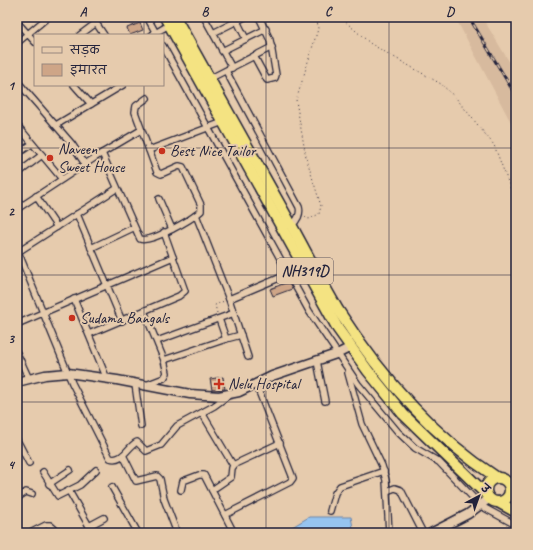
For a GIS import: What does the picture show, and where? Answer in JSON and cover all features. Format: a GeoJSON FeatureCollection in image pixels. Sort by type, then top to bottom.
{"type":"FeatureCollection","features":[{"type":"Feature","properties":{"kind":"highway","name":"NH319D"},"geometry":{"type":"LineString","coordinates":[[170,20],[212,77],[294,224],[338,309],[370,356],[415,410],[472,462],[496,477]]}},
{"type":"Feature","properties":{"kind":"highway","name":"NH319D"},"geometry":{"type":"LineString","coordinates":[[170,20],[223,122],[303,268],[351,347],[379,386],[404,414],[492,498],[516,512]]}},
{"type":"Feature","properties":{"kind":"highway"},"geometry":{"type":"LineString","coordinates":[[496,477],[505,479],[513,490],[509,496],[502,501],[492,498],[486,490],[489,482],[496,477]]}},
{"type":"Feature","properties":{"kind":"street"},"geometry":{"type":"LineString","coordinates":[[17,43],[48,17]]}},
{"type":"Feature","properties":{"kind":"street"},"geometry":{"type":"LineString","coordinates":[[147,17],[155,34],[170,20]]}},
{"type":"Feature","properties":{"kind":"street"},"geometry":{"type":"LineString","coordinates":[[204,17],[232,68]]}},
{"type":"Feature","properties":{"kind":"street"},"geometry":{"type":"LineString","coordinates":[[213,33],[236,19],[245,17]]}},
{"type":"Feature","properties":{"kind":"street"},"geometry":{"type":"LineString","coordinates":[[254,56],[266,78],[271,80],[275,78],[276,74],[272,47],[266,29],[259,17]]}},
{"type":"Feature","properties":{"kind":"street"},"geometry":{"type":"LineString","coordinates":[[236,19],[246,39]]}},
{"type":"Feature","properties":{"kind":"street"},"geometry":{"type":"LineString","coordinates":[[17,22],[34,41]]}},
{"type":"Feature","properties":{"kind":"street"},"geometry":{"type":"LineString","coordinates":[[81,34],[96,23],[103,34]]}},
{"type":"Feature","properties":{"kind":"street"},"geometry":{"type":"LineString","coordinates":[[222,50],[266,29]]}},
{"type":"Feature","properties":{"kind":"street"},"geometry":{"type":"LineString","coordinates":[[212,77],[272,47]]}},
{"type":"Feature","properties":{"kind":"street"},"geometry":{"type":"LineString","coordinates":[[164,48],[309,311],[347,369],[369,399],[398,432],[415,448],[439,462],[481,506],[516,525]]}},
{"type":"Feature","properties":{"kind":"street"},"geometry":{"type":"LineString","coordinates":[[224,71],[299,207],[299,214],[294,224]]}},
{"type":"Feature","properties":{"kind":"street"},"geometry":{"type":"LineString","coordinates":[[17,81],[19,87],[56,125],[86,164]]}},
{"type":"Feature","properties":{"kind":"street"},"geometry":{"type":"LineString","coordinates":[[75,86],[91,104]]}},
{"type":"Feature","properties":{"kind":"street"},"geometry":{"type":"LineString","coordinates":[[56,125],[121,86]]}},
{"type":"Feature","properties":{"kind":"street"},"geometry":{"type":"LineString","coordinates":[[102,153],[116,189],[138,237],[144,240],[164,232],[201,212],[201,205],[185,169],[179,166],[159,173],[157,172],[141,130],[135,108],[147,98]]}},
{"type":"Feature","properties":{"kind":"street"},"geometry":{"type":"LineString","coordinates":[[149,150],[223,122]]}},
{"type":"Feature","properties":{"kind":"street"},"geometry":{"type":"LineString","coordinates":[[17,125],[62,179]]}},
{"type":"Feature","properties":{"kind":"street"},"geometry":{"type":"LineString","coordinates":[[17,209],[102,153],[141,130]]}},
{"type":"Feature","properties":{"kind":"street"},"geometry":{"type":"LineString","coordinates":[[17,154],[32,144]]}},
{"type":"Feature","properties":{"kind":"street"},"geometry":{"type":"LineString","coordinates":[[17,174],[42,155]]}},
{"type":"Feature","properties":{"kind":"street"},"geometry":{"type":"LineString","coordinates":[[116,189],[18,251],[68,373],[108,456],[113,459],[123,455],[137,442],[146,451],[161,445],[177,426],[202,413],[230,394]]}},
{"type":"Feature","properties":{"kind":"street"},"geometry":{"type":"LineString","coordinates":[[36,196],[57,227]]}},
{"type":"Feature","properties":{"kind":"street"},"geometry":{"type":"LineString","coordinates":[[160,199],[172,228]]}},
{"type":"Feature","properties":{"kind":"street"},"geometry":{"type":"LineString","coordinates":[[77,214],[122,320]]}},
{"type":"Feature","properties":{"kind":"street"},"geometry":{"type":"LineString","coordinates":[[196,215],[229,299],[248,356]]}},
{"type":"Feature","properties":{"kind":"street"},"geometry":{"type":"LineString","coordinates":[[91,248],[133,228]]}},
{"type":"Feature","properties":{"kind":"street"},"geometry":{"type":"LineString","coordinates":[[89,334],[179,296],[185,292],[164,232]]}},
{"type":"Feature","properties":{"kind":"street"},"geometry":{"type":"LineString","coordinates":[[17,324],[173,257]]}},
{"type":"Feature","properties":{"kind":"street"},"geometry":{"type":"LineString","coordinates":[[229,299],[303,268]]}},
{"type":"Feature","properties":{"kind":"street"},"geometry":{"type":"LineString","coordinates":[[74,299],[107,379]]}},
{"type":"Feature","properties":{"kind":"street"},"geometry":{"type":"LineString","coordinates":[[144,311],[157,341],[167,373],[166,376],[145,385]]}},
{"type":"Feature","properties":{"kind":"street"},"geometry":{"type":"LineString","coordinates":[[157,341],[234,313]]}},
{"type":"Feature","properties":{"kind":"street"},"geometry":{"type":"LineString","coordinates":[[219,319],[226,339]]}},
{"type":"Feature","properties":{"kind":"street"},"geometry":{"type":"LineString","coordinates":[[164,360],[241,335]]}},
{"type":"Feature","properties":{"kind":"street"},"geometry":{"type":"LineString","coordinates":[[17,382],[68,373],[210,396],[230,394],[239,392],[287,370],[338,354],[351,347]]}},
{"type":"Feature","properties":{"kind":"street"},"geometry":{"type":"LineString","coordinates":[[17,353],[29,379]]}},
{"type":"Feature","properties":{"kind":"street"},"geometry":{"type":"LineString","coordinates":[[317,361],[325,401]]}},
{"type":"Feature","properties":{"kind":"street"},"geometry":{"type":"LineString","coordinates":[[347,369],[362,424],[384,471],[387,491],[389,533]]}},
{"type":"Feature","properties":{"kind":"street"},"geometry":{"type":"LineString","coordinates":[[135,384],[141,426]]}},
{"type":"Feature","properties":{"kind":"street"},"geometry":{"type":"LineString","coordinates":[[225,515],[292,480],[293,475],[256,384]]}},
{"type":"Feature","properties":{"kind":"street"},"geometry":{"type":"LineString","coordinates":[[202,413],[233,466],[232,477],[212,490]]}},
{"type":"Feature","properties":{"kind":"street"},"geometry":{"type":"LineString","coordinates":[[17,440],[29,463]]}},
{"type":"Feature","properties":{"kind":"street"},"geometry":{"type":"LineString","coordinates":[[233,466],[280,443]]}},
{"type":"Feature","properties":{"kind":"street"},"geometry":{"type":"LineString","coordinates":[[123,455],[136,481],[157,476],[160,479],[164,499],[178,533]]}},
{"type":"Feature","properties":{"kind":"street"},"geometry":{"type":"LineString","coordinates":[[49,484],[70,470]]}},
{"type":"Feature","properties":{"kind":"street"},"geometry":{"type":"LineString","coordinates":[[43,472],[49,484],[58,496],[87,480],[96,470]]}},
{"type":"Feature","properties":{"kind":"street"},"geometry":{"type":"LineString","coordinates":[[330,511],[340,486],[384,471]]}},
{"type":"Feature","properties":{"kind":"street"},"geometry":{"type":"LineString","coordinates":[[181,490],[183,481],[201,474],[205,477],[234,533]]}},
{"type":"Feature","properties":{"kind":"street"},"geometry":{"type":"LineString","coordinates":[[112,487],[138,533]]}},
{"type":"Feature","properties":{"kind":"street"},"geometry":{"type":"LineString","coordinates":[[387,491],[395,488],[401,490],[423,533]]}},
{"type":"Feature","properties":{"kind":"street"},"geometry":{"type":"LineString","coordinates":[[69,490],[93,533]]}},
{"type":"Feature","properties":{"kind":"street"},"geometry":{"type":"LineString","coordinates":[[17,498],[26,492],[32,494]]}},
{"type":"Feature","properties":{"kind":"street"},"geometry":{"type":"LineString","coordinates":[[431,533],[442,531],[492,498]]}},
{"type":"Feature","properties":{"kind":"street"},"geometry":{"type":"LineString","coordinates":[[89,526],[104,518]]}},
{"type":"Feature","properties":{"kind":"street"},"geometry":{"type":"LineString","coordinates":[[30,533],[46,525],[50,525],[58,533]]}},
{"type":"Feature","properties":{"kind":"path"},"geometry":{"type":"LineString","coordinates":[[299,214],[309,219],[316,217],[321,210],[306,157],[298,120],[296,101],[318,29],[317,17]]}},
{"type":"Feature","properties":{"kind":"path"},"geometry":{"type":"LineString","coordinates":[[340,17],[372,44],[441,84],[456,98],[494,145],[516,203]]}},
{"type":"Feature","properties":{"kind":"path"},"geometry":{"type":"LineString","coordinates":[[219,319],[215,305],[229,299]]}},
{"type":"Feature","properties":{"kind":"shaded area"},"geometry":{"type":"Polygon","coordinates":[[[455,17],[482,17],[516,73],[516,132],[455,17]]]}},
{"type":"Feature","properties":{"kind":"water"},"geometry":{"type":"Polygon","coordinates":[[[309,517],[351,517],[354,533],[282,533],[309,517]]]}},
{"type":"Feature","properties":{"kind":"building"},"geometry":{"type":"Polygon","coordinates":[[[140,23],[143,30],[130,34],[127,28],[140,23]]]}},
{"type":"Feature","properties":{"kind":"building"},"geometry":{"type":"Polygon","coordinates":[[[288,282],[292,289],[273,296],[270,289],[288,282]]]}},
{"type":"Feature","properties":{"kind":"building"},"geometry":{"type":"Polygon","coordinates":[[[223,377],[225,389],[212,390],[210,379],[223,377]]]}},
{"type":"Feature","properties":{"kind":"railway"},"geometry":{"type":"LineString","coordinates":[[469,17],[516,96]]}},
{"type":"Feature","properties":{"kind":"place","name":"Best Nice Tailor"},"geometry":{"type":"Point","coordinates":[162,151]}},
{"type":"Feature","properties":{"kind":"place","name":"Naveen Sweet House"},"geometry":{"type":"Point","coordinates":[50,158]}},
{"type":"Feature","properties":{"kind":"place","name":"Sudama Bangals"},"geometry":{"type":"Point","coordinates":[72,318]}},
{"type":"Feature","properties":{"kind":"place","name":"Nelu Hospital"},"geometry":{"type":"Point","coordinates":[219,384]}}]}
